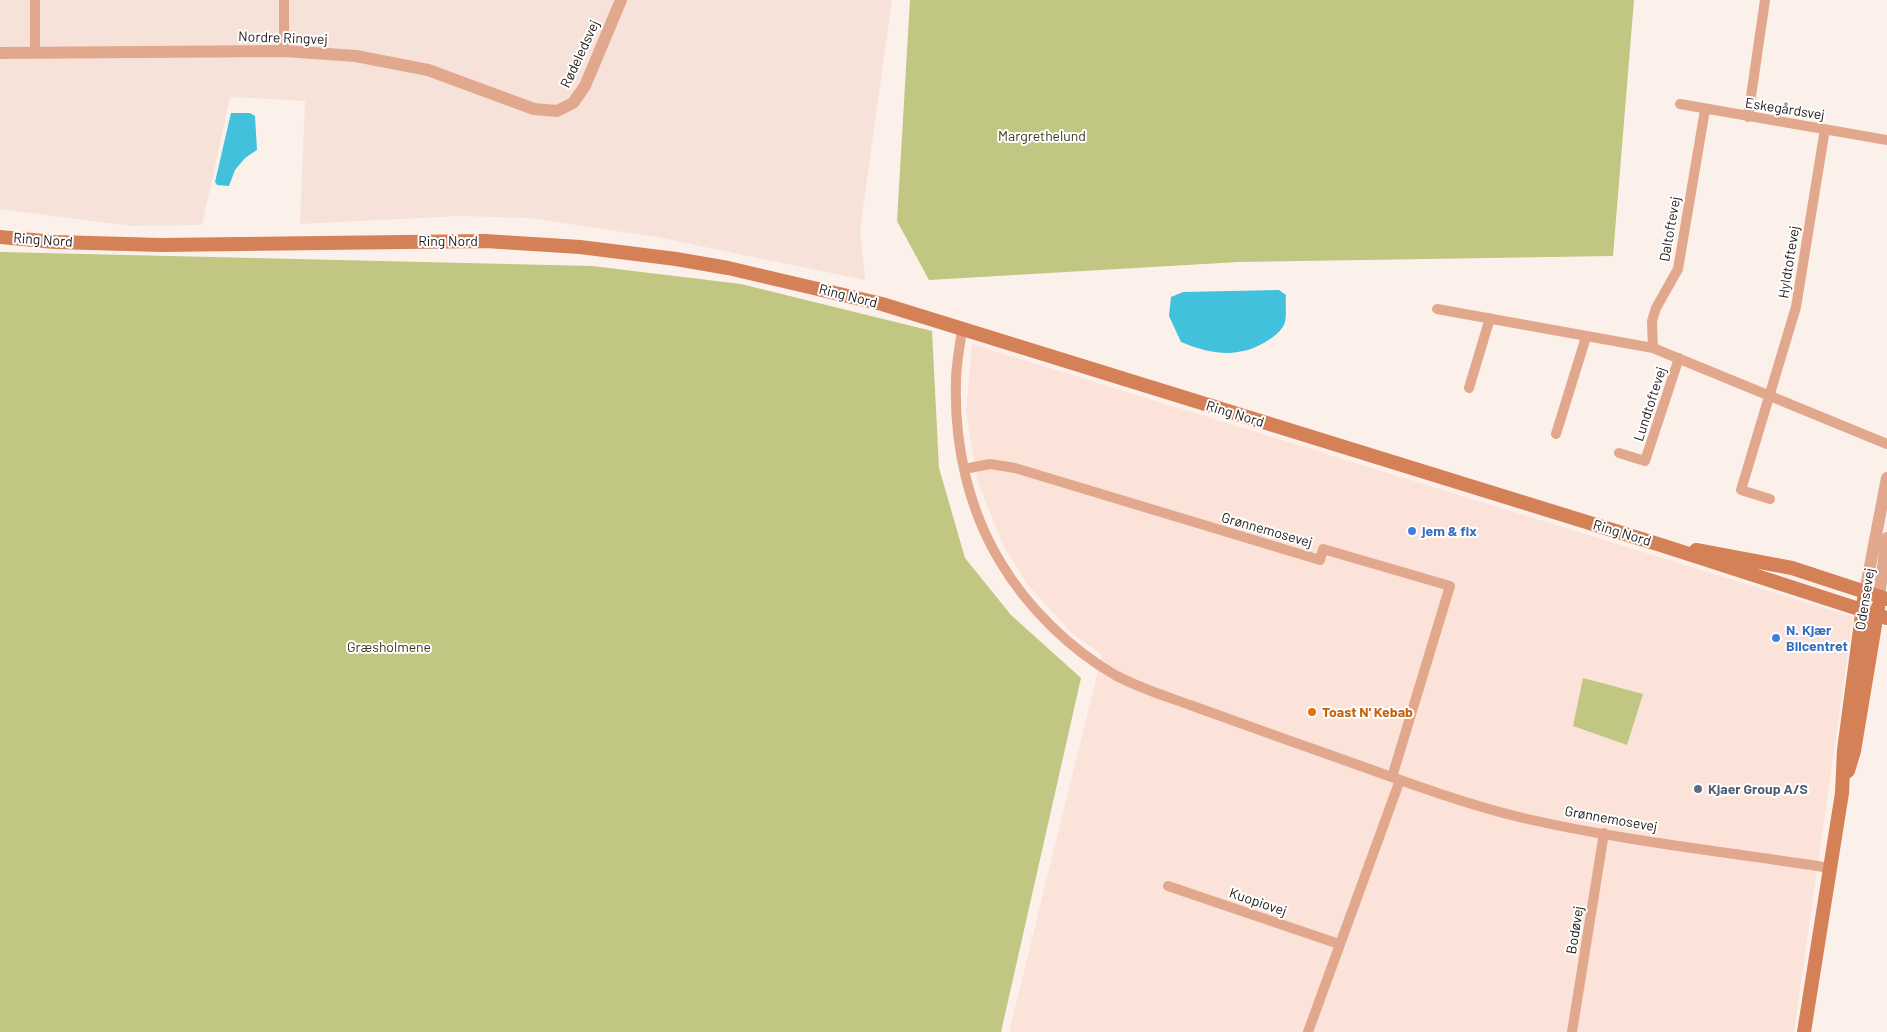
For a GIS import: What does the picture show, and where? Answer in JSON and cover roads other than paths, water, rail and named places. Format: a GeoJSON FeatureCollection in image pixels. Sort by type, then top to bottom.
{"type":"FeatureCollection","features":[{"type":"Feature","properties":{"kind":"main road","name":"Ring Nord"},"geometry":{"type":"LineString","coordinates":[[0,237],[55,242],[161,245],[485,240],[580,247],[676,259],[728,268],[882,304],[1664,546],[1759,578],[1874,604]]}},
{"type":"Feature","properties":{"kind":"main road","name":"Ring Nord"},"geometry":{"type":"LineString","coordinates":[[1664,546],[1792,568],[1874,604]]}},
{"type":"Feature","properties":{"kind":"main road","name":"Odensevej"},"geometry":{"type":"LineString","coordinates":[[1842,793],[1854,751],[1874,604]]}},
{"type":"Feature","properties":{"kind":"main road","name":"Odensevej"},"geometry":{"type":"LineString","coordinates":[[1804,1032],[1842,793],[1844,750],[1874,604]]}},
{"type":"Feature","properties":{"kind":"street"},"geometry":{"type":"LineString","coordinates":[[35,0],[35,53]]}},
{"type":"Feature","properties":{"kind":"street"},"geometry":{"type":"LineString","coordinates":[[284,0],[284,51]]}},
{"type":"Feature","properties":{"kind":"street","name":"Rødeledsvej"},"geometry":{"type":"LineString","coordinates":[[557,111],[573,103],[584,86],[621,0]]}},
{"type":"Feature","properties":{"kind":"street"},"geometry":{"type":"LineString","coordinates":[[1748,117],[1765,0]]}},
{"type":"Feature","properties":{"kind":"street","name":"Nordre Ringvej"},"geometry":{"type":"LineString","coordinates":[[0,53],[284,51],[356,56],[401,64],[470,84],[534,109],[557,111]]}},
{"type":"Feature","properties":{"kind":"street","name":"Eskegårdsvej"},"geometry":{"type":"LineString","coordinates":[[1680,104],[1705,110],[1887,140]]}},
{"type":"Feature","properties":{"kind":"street","name":"Daltoftevej"},"geometry":{"type":"LineString","coordinates":[[1653,348],[1652,321],[1656,308],[1678,268],[1705,110]]}},
{"type":"Feature","properties":{"kind":"street","name":"Hyldtoftevej"},"geometry":{"type":"LineString","coordinates":[[1769,395],[1796,307],[1824,130]]}},
{"type":"Feature","properties":{"kind":"street","name":"Lundtoftevej"},"geometry":{"type":"LineString","coordinates":[[1436,310],[1653,348],[1887,444]]}},
{"type":"Feature","properties":{"kind":"street"},"geometry":{"type":"LineString","coordinates":[[1469,388],[1490,318]]}},
{"type":"Feature","properties":{"kind":"street","name":"Grønnemosevej"},"geometry":{"type":"LineString","coordinates":[[962,329],[956,398],[958,432],[964,469],[979,516],[1001,563],[1031,604],[1084,653],[1116,675],[1145,689],[1472,804],[1524,818],[1604,833],[1830,868]]}},
{"type":"Feature","properties":{"kind":"street"},"geometry":{"type":"LineString","coordinates":[[1556,434],[1586,336]]}},
{"type":"Feature","properties":{"kind":"street","name":"Lundtoftevej"},"geometry":{"type":"LineString","coordinates":[[1619,453],[1645,462],[1679,358]]}},
{"type":"Feature","properties":{"kind":"street"},"geometry":{"type":"LineString","coordinates":[[1769,395],[1741,490],[1770,499]]}},
{"type":"Feature","properties":{"kind":"street","name":"Grønnemosevej"},"geometry":{"type":"LineString","coordinates":[[964,469],[990,464],[1015,468],[1320,560],[1323,549],[1450,586],[1396,778]]}},
{"type":"Feature","properties":{"kind":"street","name":"Odensevej"},"geometry":{"type":"LineString","coordinates":[[1874,604],[1887,478]]}},
{"type":"Feature","properties":{"kind":"street","name":"Odensevej"},"geometry":{"type":"LineString","coordinates":[[1874,604],[1887,538]]}},
{"type":"Feature","properties":{"kind":"street"},"geometry":{"type":"LineString","coordinates":[[1308,1032],[1396,778]]}},
{"type":"Feature","properties":{"kind":"street","name":"Bodøvej"},"geometry":{"type":"LineString","coordinates":[[1572,1032],[1604,833]]}},
{"type":"Feature","properties":{"kind":"street","name":"Kuopiovej"},"geometry":{"type":"LineString","coordinates":[[1168,886],[1339,944]]}},
{"type":"Feature","properties":{"kind":"water"},"geometry":{"type":"Polygon","coordinates":[[[231,113],[250,113],[255,116],[257,150],[245,158],[235,170],[229,186],[217,185],[215,182],[231,113]]]}},
{"type":"Feature","properties":{"kind":"water"},"geometry":{"type":"Polygon","coordinates":[[[1279,290],[1286,295],[1284,324],[1272,338],[1248,350],[1226,353],[1215,352],[1181,342],[1169,316],[1171,297],[1183,292],[1279,290]]]}},
{"type":"Feature","properties":{"kind":"place","name":"jem & fix"},"geometry":{"type":"Point","coordinates":[1412,531]}},
{"type":"Feature","properties":{"kind":"place","name":"N. Kjær Bilcentret"},"geometry":{"type":"Point","coordinates":[1776,638]}},
{"type":"Feature","properties":{"kind":"place","name":"Toast N' Kebab"},"geometry":{"type":"Point","coordinates":[1312,712]}},
{"type":"Feature","properties":{"kind":"place","name":"Kjaer Group A/S"},"geometry":{"type":"Point","coordinates":[1698,789]}},
{"type":"Feature","properties":{"kind":"park label","name":"Margrethelund"},"geometry":{"type":"Point","coordinates":[1042,136]}},
{"type":"Feature","properties":{"kind":"park label","name":"Græsholmene"},"geometry":{"type":"Point","coordinates":[389,647]}}]}
